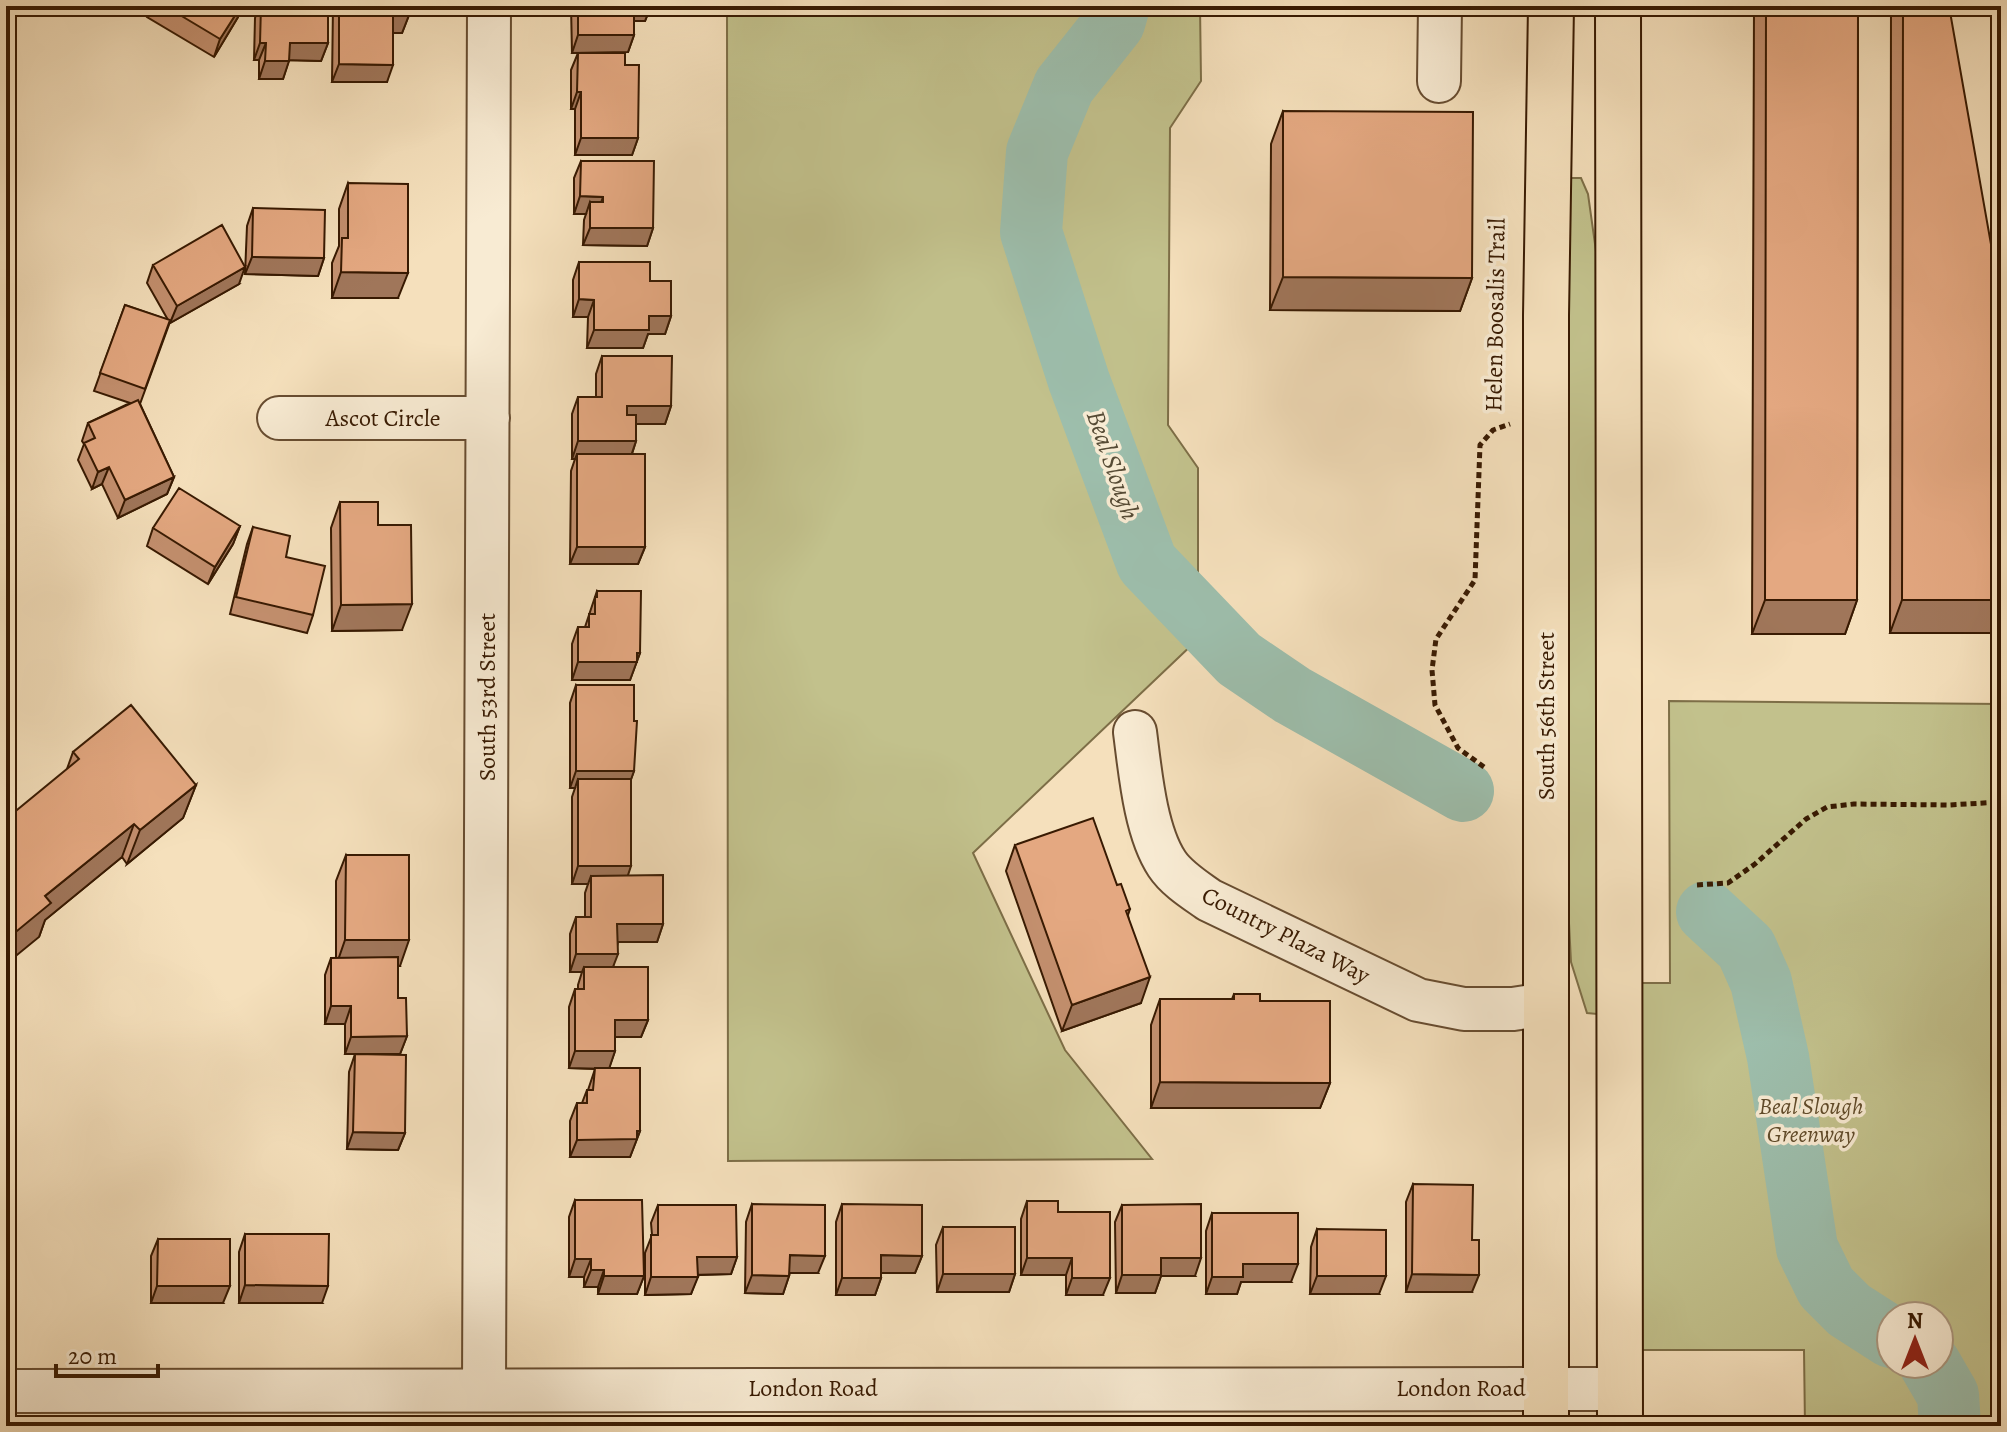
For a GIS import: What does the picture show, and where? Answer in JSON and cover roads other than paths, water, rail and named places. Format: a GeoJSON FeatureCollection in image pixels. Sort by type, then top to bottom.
{"type":"FeatureCollection","features":[{"type":"Feature","properties":{"kind":"main road","name":"South 56th Street"},"geometry":{"type":"LineString","coordinates":[[1546,1407],[1546,315],[1551,6]]}},
{"type":"Feature","properties":{"kind":"main road"},"geometry":{"type":"LineString","coordinates":[[1618,6],[1620,1407]]}},
{"type":"Feature","properties":{"kind":"street","name":"South 53rd Street"},"geometry":{"type":"LineString","coordinates":[[484,1389],[489,6]]}},
{"type":"Feature","properties":{"kind":"street"},"geometry":{"type":"LineString","coordinates":[[1439,81],[1440,6]]}},
{"type":"Feature","properties":{"kind":"street","name":"Ascot Circle"},"geometry":{"type":"LineString","coordinates":[[279,418],[488,418]]}},
{"type":"Feature","properties":{"kind":"street","name":"Country Plaza Way"},"geometry":{"type":"LineString","coordinates":[[1135,732],[1143,792],[1153,831],[1167,864],[1209,900],[1418,1000],[1464,1009],[1513,1009],[1545,1004]]}},
{"type":"Feature","properties":{"kind":"street","name":"London Road"},"geometry":{"type":"LineString","coordinates":[[6,1391],[484,1389],[1620,1407]]}},
{"type":"Feature","properties":{"kind":"waterway","name":"Beal Slough"},"geometry":{"type":"LineString","coordinates":[[1119,6],[1114,23],[1064,86],[1037,152],[1031,232],[1079,381],[1147,563],[1239,659],[1292,695],[1463,791]]}},
{"type":"Feature","properties":{"kind":"waterway","name":"Beal Slough"},"geometry":{"type":"LineString","coordinates":[[1707,912],[1746,948],[1761,982],[1778,1057],[1807,1248],[1826,1287],[1849,1310],[1875,1327]]}},
{"type":"Feature","properties":{"kind":"waterway","name":"Beal Slough"},"geometry":{"type":"LineString","coordinates":[[1939,1380],[1948,1395],[1950,1426]]}},
{"type":"Feature","properties":{"kind":"park label","name":"Beal Slough Greenway"},"geometry":{"type":"Point","coordinates":[1811,1120]}}]}
